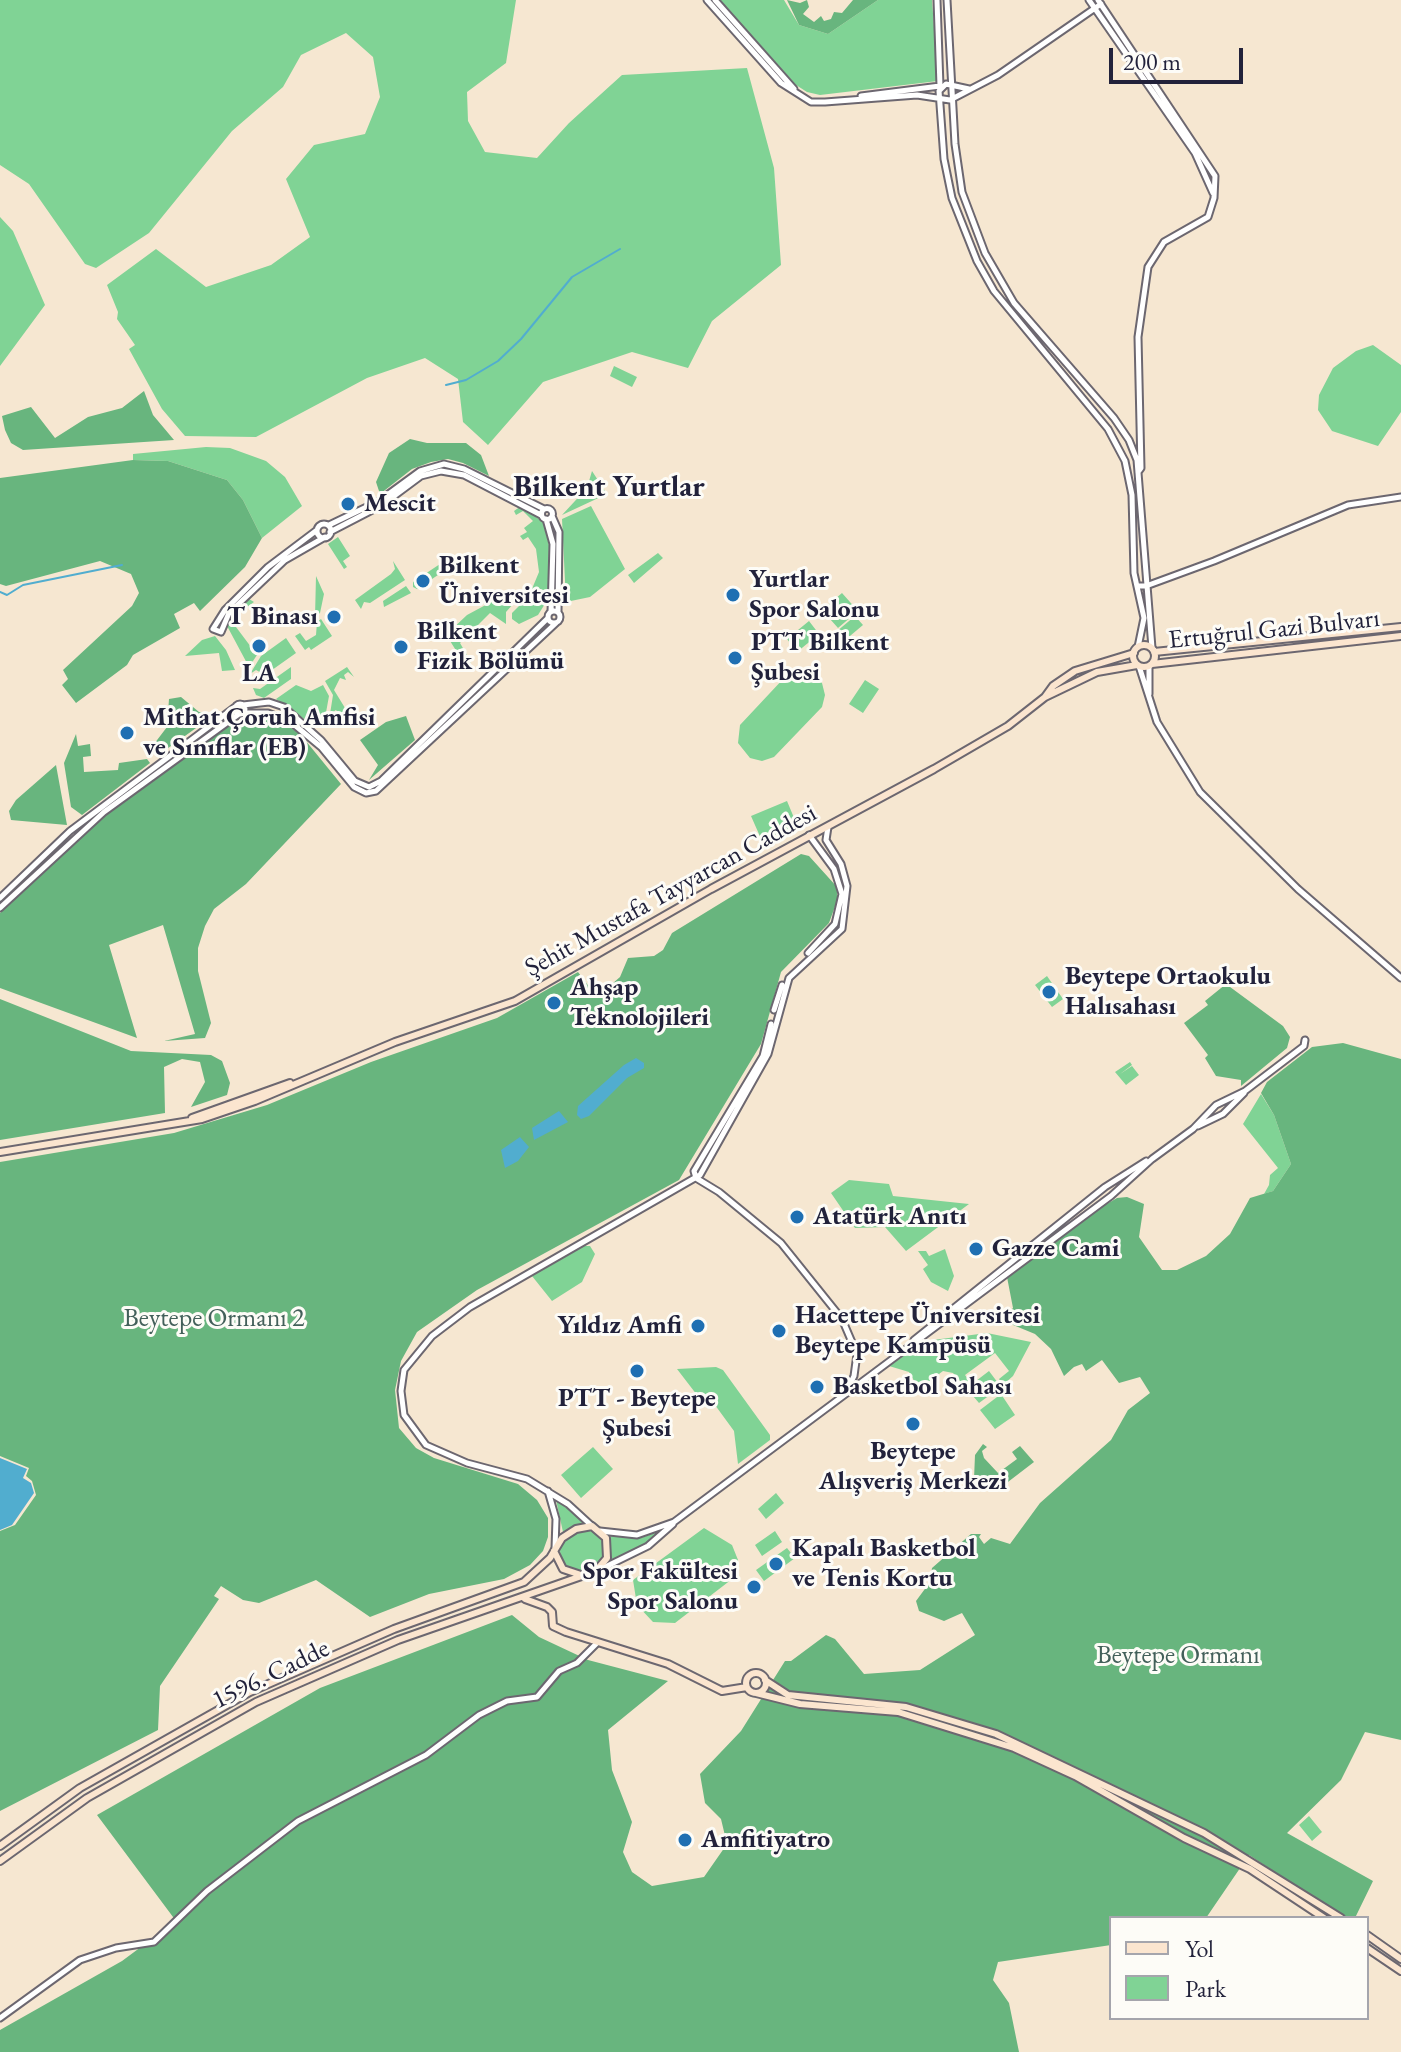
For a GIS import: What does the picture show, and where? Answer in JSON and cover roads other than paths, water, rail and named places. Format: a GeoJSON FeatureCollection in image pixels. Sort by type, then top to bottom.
{"type":"FeatureCollection","features":[{"type":"Feature","properties":{"kind":"main road","name":"Ertuğrul Gazi Bulvarı"},"geometry":{"type":"LineString","coordinates":[[1136,650],[1401,627]]}},
{"type":"Feature","properties":{"kind":"main road","name":"Ertuğrul Gazi Bulvarı"},"geometry":{"type":"LineString","coordinates":[[1138,666],[1401,636]]}},
{"type":"Feature","properties":{"kind":"main road"},"geometry":{"type":"LineString","coordinates":[[1136,650],[1138,666]]}},
{"type":"Feature","properties":{"kind":"main road","name":"Şehit Mustafa Tayyarcan Caddesi"},"geometry":{"type":"LineString","coordinates":[[1045,697],[1053,686],[1075,671],[1136,650]]}},
{"type":"Feature","properties":{"kind":"main road"},"geometry":{"type":"LineString","coordinates":[[1151,665],[1153,650]]}},
{"type":"Feature","properties":{"kind":"main road","name":"Şehit Mustafa Tayyarcan Caddesi"},"geometry":{"type":"LineString","coordinates":[[0,1152],[185,1121],[251,1100],[395,1042],[515,1001],[1008,726],[1045,697],[1097,672],[1138,666]]}},
{"type":"Feature","properties":{"kind":"main road","name":"1596. Cadde"},"geometry":{"type":"LineString","coordinates":[[0,1846],[80,1788],[194,1721],[346,1648],[524,1582],[570,1532],[592,1526],[600,1531]]}},
{"type":"Feature","properties":{"kind":"main road"},"geometry":{"type":"LineString","coordinates":[[596,1571],[609,1551],[606,1538],[600,1531]]}},
{"type":"Feature","properties":{"kind":"main road"},"geometry":{"type":"LineString","coordinates":[[554,1551],[563,1569],[585,1576]]}},
{"type":"Feature","properties":{"kind":"main road","name":"1596. Cadde"},"geometry":{"type":"LineString","coordinates":[[0,1861],[87,1798],[256,1702],[398,1640],[596,1571]]}},
{"type":"Feature","properties":{"kind":"main road"},"geometry":{"type":"LineString","coordinates":[[520,1599],[547,1607],[552,1612],[553,1626],[596,1644],[668,1664],[722,1691],[747,1687],[756,1693],[800,1704],[857,1706],[943,1723],[1014,1748],[1075,1776],[1184,1838],[1250,1869],[1321,1916]]}},
{"type":"Feature","properties":{"kind":"main road"},"geometry":{"type":"LineString","coordinates":[[747,1687],[746,1680],[752,1673],[761,1674],[788,1695],[879,1703],[963,1722],[1079,1771],[1190,1826],[1252,1860],[1338,1916]]}},
{"type":"Feature","properties":{"kind":"main road"},"geometry":{"type":"LineString","coordinates":[[756,1693],[763,1689],[765,1680]]}},
{"type":"Feature","properties":{"kind":"main road"},"geometry":{"type":"LineString","coordinates":[[1184,1838],[1194,1835],[1190,1826]]}},
{"type":"Feature","properties":{"kind":"main road"},"geometry":{"type":"LineString","coordinates":[[1369,1936],[1401,1959]]}},
{"type":"Feature","properties":{"kind":"main road"},"geometry":{"type":"LineString","coordinates":[[1369,1949],[1401,1971]]}},
{"type":"Feature","properties":{"kind":"street"},"geometry":{"type":"LineString","coordinates":[[707,0],[781,83],[811,102],[917,95],[952,99],[998,75],[1098,4]]}},
{"type":"Feature","properties":{"kind":"street"},"geometry":{"type":"LineString","coordinates":[[715,0],[781,76],[797,92],[813,99],[940,86],[969,89]]}},
{"type":"Feature","properties":{"kind":"street"},"geometry":{"type":"LineString","coordinates":[[937,0],[944,159],[952,198],[977,261],[1002,304],[1108,429],[1129,474],[1137,586],[1144,618],[1136,650]]}},
{"type":"Feature","properties":{"kind":"street"},"geometry":{"type":"LineString","coordinates":[[947,0],[952,99],[962,192],[985,253],[1014,303],[1114,418],[1129,440],[1138,472],[1153,650]]}},
{"type":"Feature","properties":{"kind":"street"},"geometry":{"type":"LineString","coordinates":[[1089,0],[1098,4],[1195,153],[1214,198],[1208,217],[1164,242],[1148,267],[1138,337],[1141,468],[1129,474]]}},
{"type":"Feature","properties":{"kind":"street"},"geometry":{"type":"LineString","coordinates":[[328,532],[321,524],[275,561],[213,624],[216,632],[221,632],[229,613],[285,560],[379,501],[420,471],[444,464],[464,469],[552,516]]}},
{"type":"Feature","properties":{"kind":"street"},"geometry":{"type":"LineString","coordinates":[[1137,586],[1146,586],[1348,505],[1401,497]]}},
{"type":"Feature","properties":{"kind":"street"},"geometry":{"type":"LineString","coordinates":[[0,898],[72,830],[235,707],[269,702],[284,707],[321,740],[355,781],[369,787],[381,781],[552,614],[559,532],[549,509],[544,514]]}},
{"type":"Feature","properties":{"kind":"street"},"geometry":{"type":"LineString","coordinates":[[544,514],[553,544],[552,614],[556,623]]}},
{"type":"Feature","properties":{"kind":"street"},"geometry":{"type":"LineString","coordinates":[[317,530],[328,532]]}},
{"type":"Feature","properties":{"kind":"street"},"geometry":{"type":"LineString","coordinates":[[189,743],[241,713],[268,713],[291,722],[321,747],[354,787],[366,793],[376,791],[556,623],[560,618],[552,614]]}},
{"type":"Feature","properties":{"kind":"street"},"geometry":{"type":"LineString","coordinates":[[216,621],[224,624]]}},
{"type":"Feature","properties":{"kind":"street"},"geometry":{"type":"LineString","coordinates":[[1150,703],[1151,665]]}},
{"type":"Feature","properties":{"kind":"street"},"geometry":{"type":"LineString","coordinates":[[1138,666],[1157,722],[1200,792],[1298,889],[1401,978]]}},
{"type":"Feature","properties":{"kind":"street"},"geometry":{"type":"LineString","coordinates":[[241,713],[243,705]]}},
{"type":"Feature","properties":{"kind":"street"},"geometry":{"type":"LineString","coordinates":[[235,707],[241,713]]}},
{"type":"Feature","properties":{"kind":"street"},"geometry":{"type":"LineString","coordinates":[[0,908],[157,766]]}},
{"type":"Feature","properties":{"kind":"street"},"geometry":{"type":"LineString","coordinates":[[826,840],[829,825]]}},
{"type":"Feature","properties":{"kind":"street"},"geometry":{"type":"LineString","coordinates":[[72,830],[71,837],[78,837]]}},
{"type":"Feature","properties":{"kind":"street"},"geometry":{"type":"LineString","coordinates":[[592,1526],[547,1490],[527,1479],[440,1454],[426,1445],[404,1415],[401,1391],[404,1370],[432,1336],[470,1307],[696,1178],[768,1054],[789,978],[842,929],[847,886],[841,864],[826,840],[812,834]]}},
{"type":"Feature","properties":{"kind":"street"},"geometry":{"type":"LineString","coordinates":[[812,834],[841,886],[841,905],[835,924],[784,981],[763,1056],[694,1171],[696,1178],[735,1204],[790,1253],[848,1328],[856,1348],[856,1365],[844,1392]]}},
{"type":"Feature","properties":{"kind":"street"},"geometry":{"type":"LineString","coordinates":[[1193,1129],[1215,1106],[1245,1091],[1304,1046],[1305,1040]]}},
{"type":"Feature","properties":{"kind":"street"},"geometry":{"type":"LineString","coordinates":[[1152,1159],[1193,1129],[1226,1111],[1245,1091]]}},
{"type":"Feature","properties":{"kind":"street"},"geometry":{"type":"LineString","coordinates":[[1223,1104],[1226,1111]]}},
{"type":"Feature","properties":{"kind":"street"},"geometry":{"type":"LineString","coordinates":[[1215,1106],[1220,1115]]}},
{"type":"Feature","properties":{"kind":"street","name":"1596. Cadde"},"geometry":{"type":"LineString","coordinates":[[910,1344],[1107,1185],[1152,1159]]}},
{"type":"Feature","properties":{"kind":"street","name":"1596. Cadde"},"geometry":{"type":"LineString","coordinates":[[596,1571],[658,1540],[674,1522],[844,1392],[1105,1201],[1152,1159]]}},
{"type":"Feature","properties":{"kind":"street"},"geometry":{"type":"LineString","coordinates":[[1107,1185],[1112,1195]]}},
{"type":"Feature","properties":{"kind":"street"},"geometry":{"type":"LineString","coordinates":[[1099,1192],[1105,1201]]}},
{"type":"Feature","properties":{"kind":"street"},"geometry":{"type":"LineString","coordinates":[[856,1365],[863,1372],[872,1372]]}},
{"type":"Feature","properties":{"kind":"street"},"geometry":{"type":"LineString","coordinates":[[547,1490],[557,1529],[554,1551]]}},
{"type":"Feature","properties":{"kind":"street","name":"1596. Cadde"},"geometry":{"type":"LineString","coordinates":[[600,1531],[637,1535],[674,1522]]}},
{"type":"Feature","properties":{"kind":"street"},"geometry":{"type":"LineString","coordinates":[[0,2018],[80,1960],[116,1948],[154,1942],[207,1891],[298,1821],[426,1755],[479,1715],[507,1701],[537,1697],[559,1671],[577,1663],[596,1644]]}},
{"type":"Feature","properties":{"kind":"water"},"geometry":{"type":"Polygon","coordinates":[[[636,1058],[644,1063],[644,1068],[627,1078],[589,1116],[581,1119],[577,1115],[578,1106],[636,1058]]]}},
{"type":"Feature","properties":{"kind":"water"},"geometry":{"type":"Polygon","coordinates":[[[559,1111],[568,1122],[534,1140],[532,1128],[559,1111]]]}},
{"type":"Feature","properties":{"kind":"water"},"geometry":{"type":"Polygon","coordinates":[[[520,1137],[529,1147],[518,1161],[505,1168],[501,1150],[520,1137]]]}},
{"type":"Feature","properties":{"kind":"water"},"geometry":{"type":"Polygon","coordinates":[[[0,1458],[27,1469],[23,1478],[31,1483],[34,1493],[12,1525],[0,1530],[0,1458]]]}},
{"type":"Feature","properties":{"kind":"waterway"},"geometry":{"type":"LineString","coordinates":[[446,385],[466,380],[498,361],[521,339],[572,277],[620,249]]}},
{"type":"Feature","properties":{"kind":"waterway"},"geometry":{"type":"LineString","coordinates":[[0,592],[7,595],[23,585],[122,565]]}},
{"type":"Feature","properties":{"kind":"place","name":"Mescit"},"geometry":{"type":"Point","coordinates":[348,504]}},
{"type":"Feature","properties":{"kind":"place","name":"Bilkent Üniversitesi"},"geometry":{"type":"Point","coordinates":[423,581]}},
{"type":"Feature","properties":{"kind":"place","name":"Yurtlar Spor Salonu"},"geometry":{"type":"Point","coordinates":[733,595]}},
{"type":"Feature","properties":{"kind":"place","name":"T Binası"},"geometry":{"type":"Point","coordinates":[334,617]}},
{"type":"Feature","properties":{"kind":"place","name":"LA"},"geometry":{"type":"Point","coordinates":[259,646]}},
{"type":"Feature","properties":{"kind":"place","name":"Bilkent Fizik Bölümü"},"geometry":{"type":"Point","coordinates":[401,647]}},
{"type":"Feature","properties":{"kind":"place","name":"PTT Bilkent Şubesi"},"geometry":{"type":"Point","coordinates":[735,658]}},
{"type":"Feature","properties":{"kind":"place","name":"Mithat Çoruh Amfisi ve Sınıflar (EB)"},"geometry":{"type":"Point","coordinates":[127,733]}},
{"type":"Feature","properties":{"kind":"place","name":"Beytepe Ortaokulu Halısahası"},"geometry":{"type":"Point","coordinates":[1049,992]}},
{"type":"Feature","properties":{"kind":"place","name":"Ahşap Teknolojileri"},"geometry":{"type":"Point","coordinates":[554,1003]}},
{"type":"Feature","properties":{"kind":"place","name":"Atatürk Anıtı"},"geometry":{"type":"Point","coordinates":[797,1217]}},
{"type":"Feature","properties":{"kind":"place","name":"Gazze Cami"},"geometry":{"type":"Point","coordinates":[976,1249]}},
{"type":"Feature","properties":{"kind":"place","name":"Yıldız Amfi"},"geometry":{"type":"Point","coordinates":[698,1326]}},
{"type":"Feature","properties":{"kind":"place","name":"Hacettepe Üniversitesi Beytepe Kampüsü"},"geometry":{"type":"Point","coordinates":[779,1331]}},
{"type":"Feature","properties":{"kind":"place","name":"PTT - Beytepe Şubesi"},"geometry":{"type":"Point","coordinates":[637,1371]}},
{"type":"Feature","properties":{"kind":"place","name":"Basketbol Sahası"},"geometry":{"type":"Point","coordinates":[817,1387]}},
{"type":"Feature","properties":{"kind":"place","name":"Beytepe Alışveriş Merkezi"},"geometry":{"type":"Point","coordinates":[913,1424]}},
{"type":"Feature","properties":{"kind":"place","name":"Kapalı Basketbol ve Tenis Kortu"},"geometry":{"type":"Point","coordinates":[776,1564]}},
{"type":"Feature","properties":{"kind":"place","name":"Spor Fakültesi Spor Salonu"},"geometry":{"type":"Point","coordinates":[754,1587]}},
{"type":"Feature","properties":{"kind":"place","name":"Amfitiyatro"},"geometry":{"type":"Point","coordinates":[685,1840]}},
{"type":"Feature","properties":{"kind":"district","name":"Bilkent Yurtlar"},"geometry":{"type":"Point","coordinates":[609,488]}},
{"type":"Feature","properties":{"kind":"park label","name":"Beytepe Ormanı 2"},"geometry":{"type":"Point","coordinates":[214,1319]}},
{"type":"Feature","properties":{"kind":"park label","name":"Beytepe Ormanı"},"geometry":{"type":"Point","coordinates":[1178,1656]}}]}
